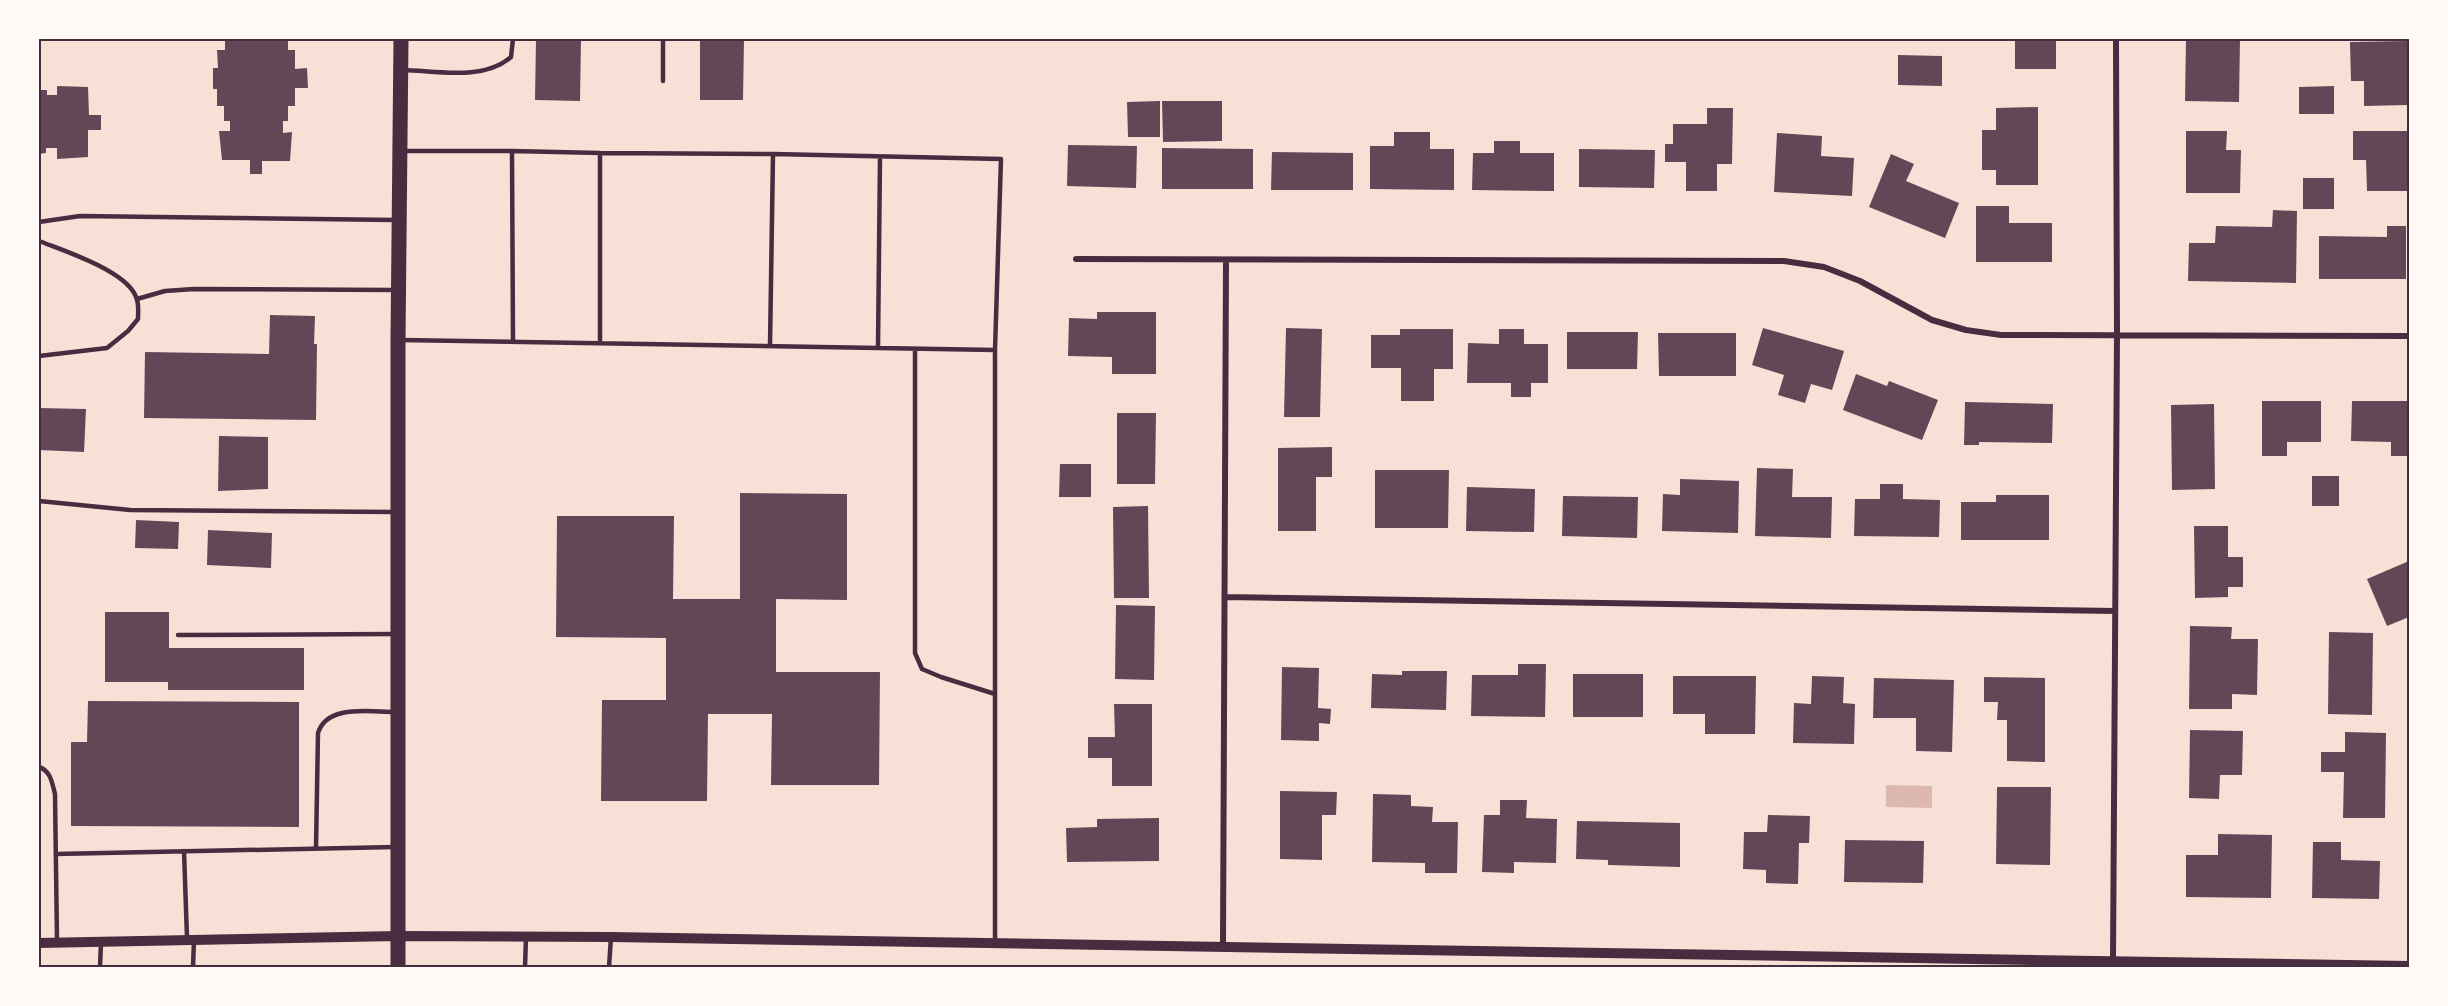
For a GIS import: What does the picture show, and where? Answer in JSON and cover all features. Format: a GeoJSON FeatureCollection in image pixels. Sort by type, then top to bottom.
{"type":"FeatureCollection","features":[{"type":"Feature","properties":{"kind":"main road"},"geometry":{"type":"LineString","coordinates":[[398,967],[397,512],[401,39]]}},
{"type":"Feature","properties":{"kind":"street"},"geometry":{"type":"LineString","coordinates":[[2113,960],[2118,335],[2116,39]]}},
{"type":"Feature","properties":{"kind":"street"},"geometry":{"type":"LineString","coordinates":[[1076,259],[1784,261],[1824,267],[1860,281],[1932,320],[1966,330],[2001,335],[2409,336]]}},
{"type":"Feature","properties":{"kind":"street"},"geometry":{"type":"LineString","coordinates":[[1223,945],[1226,260]]}},
{"type":"Feature","properties":{"kind":"street"},"geometry":{"type":"LineString","coordinates":[[1225,597],[2115,610]]}},
{"type":"Feature","properties":{"kind":"street"},"geometry":{"type":"LineString","coordinates":[[39,943],[398,936],[611,936],[2409,966]]}},
{"type":"Feature","properties":{"kind":"lane"},"geometry":{"type":"LineString","coordinates":[[401,70],[490,69],[502,65],[511,57],[513,39]]}},
{"type":"Feature","properties":{"kind":"lane"},"geometry":{"type":"LineString","coordinates":[[663,39],[663,81]]}},
{"type":"Feature","properties":{"kind":"lane"},"geometry":{"type":"LineString","coordinates":[[400,151],[773,154],[1001,159],[995,350],[995,942]]}},
{"type":"Feature","properties":{"kind":"lane"},"geometry":{"type":"LineString","coordinates":[[512,151],[513,342]]}},
{"type":"Feature","properties":{"kind":"lane"},"geometry":{"type":"LineString","coordinates":[[600,153],[600,343]]}},
{"type":"Feature","properties":{"kind":"lane"},"geometry":{"type":"LineString","coordinates":[[770,346],[773,154]]}},
{"type":"Feature","properties":{"kind":"lane"},"geometry":{"type":"LineString","coordinates":[[878,348],[880,157]]}},
{"type":"Feature","properties":{"kind":"lane"},"geometry":{"type":"LineString","coordinates":[[39,222],[80,216],[399,220]]}},
{"type":"Feature","properties":{"kind":"lane"},"geometry":{"type":"LineString","coordinates":[[39,241],[99,266],[127,284],[137,298],[138,319],[128,332],[107,348],[39,356]]}},
{"type":"Feature","properties":{"kind":"lane"},"geometry":{"type":"LineString","coordinates":[[137,298],[165,291],[194,289],[398,290]]}},
{"type":"Feature","properties":{"kind":"lane"},"geometry":{"type":"LineString","coordinates":[[398,340],[995,350]]}},
{"type":"Feature","properties":{"kind":"lane"},"geometry":{"type":"LineString","coordinates":[[915,349],[915,653],[922,669],[995,694]]}},
{"type":"Feature","properties":{"kind":"lane"},"geometry":{"type":"LineString","coordinates":[[39,501],[130,510],[397,512]]}},
{"type":"Feature","properties":{"kind":"lane"},"geometry":{"type":"LineString","coordinates":[[178,635],[397,634]]}},
{"type":"Feature","properties":{"kind":"lane"},"geometry":{"type":"LineString","coordinates":[[316,848],[318,742],[321,724],[338,714],[397,712]]}},
{"type":"Feature","properties":{"kind":"lane"},"geometry":{"type":"LineString","coordinates":[[39,767],[44,769],[51,778],[55,794],[57,943]]}},
{"type":"Feature","properties":{"kind":"lane"},"geometry":{"type":"LineString","coordinates":[[56,854],[397,847]]}},
{"type":"Feature","properties":{"kind":"lane"},"geometry":{"type":"LineString","coordinates":[[184,851],[193,967]]}},
{"type":"Feature","properties":{"kind":"lane"},"geometry":{"type":"LineString","coordinates":[[609,967],[611,936]]}},
{"type":"Feature","properties":{"kind":"lane"},"geometry":{"type":"LineString","coordinates":[[525,967],[526,937]]}},
{"type":"Feature","properties":{"kind":"lane"},"geometry":{"type":"LineString","coordinates":[[100,967],[101,942]]}},
{"type":"Feature","properties":{"kind":"shaded area"},"geometry":{"type":"Polygon","coordinates":[[[1886,785],[1932,786],[1932,808],[1886,807],[1886,785]]]}},
{"type":"Feature","properties":{"kind":"building"},"geometry":{"type":"Polygon","coordinates":[[[225,39],[288,39],[288,50],[295,50],[295,69],[307,68],[308,88],[295,88],[295,106],[288,106],[288,121],[283,121],[283,133],[292,132],[290,161],[262,161],[262,174],[250,174],[250,160],[222,160],[219,131],[230,131],[230,121],[224,121],[224,106],[217,106],[217,89],[213,89],[213,68],[218,68],[217,50],[225,50],[225,39]]]}},
{"type":"Feature","properties":{"kind":"building"},"geometry":{"type":"Polygon","coordinates":[[[536,39],[581,39],[580,101],[535,100],[536,39]]]}},
{"type":"Feature","properties":{"kind":"building"},"geometry":{"type":"Polygon","coordinates":[[[700,39],[744,39],[743,100],[700,100],[700,39]]]}},
{"type":"Feature","properties":{"kind":"building"},"geometry":{"type":"Polygon","coordinates":[[[2015,39],[2056,39],[2056,69],[2015,69],[2015,39]]]}},
{"type":"Feature","properties":{"kind":"building"},"geometry":{"type":"Polygon","coordinates":[[[2186,39],[2240,40],[2239,102],[2185,101],[2186,39]]]}},
{"type":"Feature","properties":{"kind":"building"},"geometry":{"type":"Polygon","coordinates":[[[2407,41],[2408,105],[2364,106],[2364,81],[2351,81],[2350,42],[2407,41]]]}},
{"type":"Feature","properties":{"kind":"building"},"geometry":{"type":"Polygon","coordinates":[[[1898,55],[1942,56],[1942,86],[1898,85],[1898,55]]]}},
{"type":"Feature","properties":{"kind":"building"},"geometry":{"type":"Polygon","coordinates":[[[57,86],[88,87],[89,115],[101,115],[101,130],[88,130],[88,157],[57,159],[57,148],[46,148],[46,153],[39,154],[39,90],[47,90],[47,95],[57,95],[57,86]]]}},
{"type":"Feature","properties":{"kind":"building"},"geometry":{"type":"Polygon","coordinates":[[[2334,86],[2334,114],[2299,114],[2299,87],[2334,86]]]}},
{"type":"Feature","properties":{"kind":"building"},"geometry":{"type":"Polygon","coordinates":[[[1160,101],[1160,137],[1128,137],[1127,102],[1160,101]]]}},
{"type":"Feature","properties":{"kind":"building"},"geometry":{"type":"Polygon","coordinates":[[[1162,101],[1222,101],[1222,141],[1163,142],[1162,101]]]}},
{"type":"Feature","properties":{"kind":"building"},"geometry":{"type":"Polygon","coordinates":[[[2038,107],[2038,185],[1996,185],[1996,170],[1982,170],[1982,130],[1996,130],[1996,108],[2038,107]]]}},
{"type":"Feature","properties":{"kind":"building"},"geometry":{"type":"Polygon","coordinates":[[[1707,108],[1733,108],[1732,164],[1717,164],[1717,191],[1686,191],[1686,162],[1665,162],[1665,144],[1673,144],[1673,124],[1707,124],[1707,108]]]}},
{"type":"Feature","properties":{"kind":"building"},"geometry":{"type":"Polygon","coordinates":[[[2186,131],[2227,131],[2226,150],[2241,150],[2240,193],[2186,193],[2186,131]]]}},
{"type":"Feature","properties":{"kind":"building"},"geometry":{"type":"Polygon","coordinates":[[[2353,131],[2407,131],[2408,191],[2367,191],[2366,160],[2353,160],[2353,131]]]}},
{"type":"Feature","properties":{"kind":"building"},"geometry":{"type":"Polygon","coordinates":[[[1394,132],[1430,132],[1430,149],[1454,149],[1454,190],[1370,189],[1370,146],[1394,146],[1394,132]]]}},
{"type":"Feature","properties":{"kind":"building"},"geometry":{"type":"Polygon","coordinates":[[[1777,133],[1822,136],[1821,156],[1854,158],[1852,196],[1774,192],[1777,133]]]}},
{"type":"Feature","properties":{"kind":"building"},"geometry":{"type":"Polygon","coordinates":[[[1494,141],[1520,141],[1520,153],[1554,153],[1554,191],[1472,190],[1473,153],[1494,153],[1494,141]]]}},
{"type":"Feature","properties":{"kind":"building"},"geometry":{"type":"Polygon","coordinates":[[[1068,145],[1137,146],[1136,188],[1067,186],[1068,145]]]}},
{"type":"Feature","properties":{"kind":"building"},"geometry":{"type":"Polygon","coordinates":[[[1162,148],[1253,149],[1253,189],[1162,189],[1162,148]]]}},
{"type":"Feature","properties":{"kind":"building"},"geometry":{"type":"Polygon","coordinates":[[[1579,149],[1655,150],[1654,188],[1579,187],[1579,149]]]}},
{"type":"Feature","properties":{"kind":"building"},"geometry":{"type":"Polygon","coordinates":[[[1272,152],[1353,153],[1353,190],[1271,190],[1272,152]]]}},
{"type":"Feature","properties":{"kind":"building"},"geometry":{"type":"Polygon","coordinates":[[[1891,154],[1914,164],[1906,181],[1959,203],[1945,238],[1869,207],[1891,154]]]}},
{"type":"Feature","properties":{"kind":"building"},"geometry":{"type":"Polygon","coordinates":[[[2303,178],[2334,178],[2334,209],[2303,209],[2303,178]]]}},
{"type":"Feature","properties":{"kind":"building"},"geometry":{"type":"Polygon","coordinates":[[[1976,206],[2009,206],[2009,223],[2052,223],[2052,262],[1976,262],[1976,206]]]}},
{"type":"Feature","properties":{"kind":"building"},"geometry":{"type":"Polygon","coordinates":[[[2273,210],[2297,211],[2296,283],[2188,281],[2189,243],[2215,243],[2216,226],[2272,227],[2273,210]]]}},
{"type":"Feature","properties":{"kind":"building"},"geometry":{"type":"Polygon","coordinates":[[[2387,226],[2406,226],[2406,279],[2319,279],[2319,236],[2387,237],[2387,226]]]}},
{"type":"Feature","properties":{"kind":"building"},"geometry":{"type":"Polygon","coordinates":[[[1097,312],[1156,312],[1156,374],[1112,374],[1112,357],[1068,356],[1069,318],[1097,319],[1097,312]]]}},
{"type":"Feature","properties":{"kind":"building"},"geometry":{"type":"Polygon","coordinates":[[[270,315],[315,316],[316,420],[144,418],[145,352],[269,354],[270,315]]]}},
{"type":"Feature","properties":{"kind":"building"},"geometry":{"type":"Polygon","coordinates":[[[1286,328],[1322,329],[1320,417],[1284,417],[1286,328]]]}},
{"type":"Feature","properties":{"kind":"building"},"geometry":{"type":"Polygon","coordinates":[[[1763,328],[1844,351],[1832,390],[1811,384],[1805,403],[1778,395],[1784,375],[1752,365],[1763,328]]]}},
{"type":"Feature","properties":{"kind":"building"},"geometry":{"type":"Polygon","coordinates":[[[1400,329],[1453,329],[1453,369],[1434,369],[1434,401],[1401,401],[1401,368],[1371,368],[1371,335],[1400,335],[1400,329]]]}},
{"type":"Feature","properties":{"kind":"building"},"geometry":{"type":"Polygon","coordinates":[[[1499,329],[1524,329],[1524,344],[1548,344],[1548,383],[1531,383],[1531,397],[1511,397],[1511,383],[1467,383],[1468,343],[1499,344],[1499,329]]]}},
{"type":"Feature","properties":{"kind":"building"},"geometry":{"type":"Polygon","coordinates":[[[1567,332],[1638,332],[1637,369],[1567,369],[1567,332]]]}},
{"type":"Feature","properties":{"kind":"building"},"geometry":{"type":"Polygon","coordinates":[[[1658,333],[1736,333],[1736,376],[1659,376],[1658,333]]]}},
{"type":"Feature","properties":{"kind":"building"},"geometry":{"type":"Polygon","coordinates":[[[1856,374],[1887,386],[1889,381],[1938,400],[1922,440],[1843,410],[1856,374]]]}},
{"type":"Feature","properties":{"kind":"building"},"geometry":{"type":"Polygon","coordinates":[[[2262,401],[2321,401],[2321,442],[2287,442],[2287,456],[2262,456],[2262,401]]]}},
{"type":"Feature","properties":{"kind":"building"},"geometry":{"type":"Polygon","coordinates":[[[2352,401],[2409,401],[2409,456],[2391,456],[2391,442],[2351,441],[2352,401]]]}},
{"type":"Feature","properties":{"kind":"building"},"geometry":{"type":"Polygon","coordinates":[[[1965,402],[2053,404],[2052,443],[1979,442],[1979,445],[1964,445],[1965,402]]]}},
{"type":"Feature","properties":{"kind":"building"},"geometry":{"type":"Polygon","coordinates":[[[2214,404],[2215,489],[2172,490],[2171,405],[2214,404]]]}},
{"type":"Feature","properties":{"kind":"building"},"geometry":{"type":"Polygon","coordinates":[[[39,408],[86,409],[84,452],[39,450],[39,408]]]}},
{"type":"Feature","properties":{"kind":"building"},"geometry":{"type":"Polygon","coordinates":[[[1117,413],[1156,413],[1155,484],[1117,484],[1117,413]]]}},
{"type":"Feature","properties":{"kind":"building"},"geometry":{"type":"Polygon","coordinates":[[[219,436],[268,437],[268,489],[218,491],[219,436]]]}},
{"type":"Feature","properties":{"kind":"building"},"geometry":{"type":"Polygon","coordinates":[[[1332,447],[1332,477],[1316,477],[1316,531],[1278,531],[1278,448],[1332,447]]]}},
{"type":"Feature","properties":{"kind":"building"},"geometry":{"type":"Polygon","coordinates":[[[1060,464],[1091,464],[1091,497],[1059,497],[1060,464]]]}},
{"type":"Feature","properties":{"kind":"building"},"geometry":{"type":"Polygon","coordinates":[[[1757,468],[1793,469],[1792,497],[1832,497],[1831,538],[1755,536],[1757,468]]]}},
{"type":"Feature","properties":{"kind":"building"},"geometry":{"type":"Polygon","coordinates":[[[1375,470],[1449,470],[1448,528],[1375,528],[1375,470]]]}},
{"type":"Feature","properties":{"kind":"building"},"geometry":{"type":"Polygon","coordinates":[[[2312,476],[2339,476],[2339,506],[2312,506],[2312,476]]]}},
{"type":"Feature","properties":{"kind":"building"},"geometry":{"type":"Polygon","coordinates":[[[1680,479],[1739,481],[1738,533],[1662,531],[1663,494],[1680,495],[1680,479]]]}},
{"type":"Feature","properties":{"kind":"building"},"geometry":{"type":"Polygon","coordinates":[[[1880,484],[1903,484],[1903,499],[1940,500],[1939,537],[1854,536],[1855,499],[1880,499],[1880,484]]]}},
{"type":"Feature","properties":{"kind":"building"},"geometry":{"type":"Polygon","coordinates":[[[1467,487],[1535,489],[1534,532],[1466,531],[1467,487]]]}},
{"type":"Feature","properties":{"kind":"building"},"geometry":{"type":"Polygon","coordinates":[[[740,493],[847,494],[847,600],[776,599],[776,672],[880,672],[879,785],[771,785],[772,714],[708,714],[707,801],[601,801],[602,700],[666,700],[666,638],[556,637],[557,516],[674,516],[673,599],[740,599],[740,493]]]}},
{"type":"Feature","properties":{"kind":"building"},"geometry":{"type":"Polygon","coordinates":[[[1996,495],[2049,495],[2049,540],[1961,540],[1961,502],[1996,502],[1996,495]]]}},
{"type":"Feature","properties":{"kind":"building"},"geometry":{"type":"Polygon","coordinates":[[[1563,496],[1638,497],[1637,538],[1562,536],[1563,496]]]}},
{"type":"Feature","properties":{"kind":"building"},"geometry":{"type":"Polygon","coordinates":[[[1148,506],[1149,598],[1114,598],[1113,507],[1148,506]]]}},
{"type":"Feature","properties":{"kind":"building"},"geometry":{"type":"Polygon","coordinates":[[[136,520],[179,522],[178,549],[135,548],[136,520]]]}},
{"type":"Feature","properties":{"kind":"building"},"geometry":{"type":"Polygon","coordinates":[[[2194,526],[2228,526],[2228,557],[2243,557],[2243,587],[2228,587],[2228,597],[2195,598],[2194,526]]]}},
{"type":"Feature","properties":{"kind":"building"},"geometry":{"type":"Polygon","coordinates":[[[208,530],[272,533],[271,568],[207,565],[208,530]]]}},
{"type":"Feature","properties":{"kind":"building"},"geometry":{"type":"Polygon","coordinates":[[[2409,561],[2409,617],[2387,626],[2367,579],[2409,561]]]}},
{"type":"Feature","properties":{"kind":"building"},"geometry":{"type":"Polygon","coordinates":[[[1116,605],[1155,606],[1154,680],[1115,679],[1116,605]]]}},
{"type":"Feature","properties":{"kind":"building"},"geometry":{"type":"Polygon","coordinates":[[[105,612],[169,612],[169,648],[304,648],[304,690],[168,690],[168,682],[105,682],[105,612]]]}},
{"type":"Feature","properties":{"kind":"building"},"geometry":{"type":"Polygon","coordinates":[[[2190,626],[2232,627],[2231,639],[2258,639],[2257,695],[2232,694],[2232,709],[2189,709],[2190,626]]]}},
{"type":"Feature","properties":{"kind":"building"},"geometry":{"type":"Polygon","coordinates":[[[2329,632],[2373,633],[2372,715],[2328,714],[2329,632]]]}},
{"type":"Feature","properties":{"kind":"building"},"geometry":{"type":"Polygon","coordinates":[[[1518,664],[1546,664],[1545,717],[1471,716],[1472,675],[1518,675],[1518,664]]]}},
{"type":"Feature","properties":{"kind":"building"},"geometry":{"type":"Polygon","coordinates":[[[1282,667],[1319,668],[1318,708],[1331,709],[1330,724],[1319,723],[1319,741],[1281,740],[1282,667]]]}},
{"type":"Feature","properties":{"kind":"building"},"geometry":{"type":"Polygon","coordinates":[[[1402,671],[1447,671],[1446,710],[1371,708],[1372,674],[1402,675],[1402,671]]]}},
{"type":"Feature","properties":{"kind":"building"},"geometry":{"type":"Polygon","coordinates":[[[1573,674],[1643,674],[1643,717],[1573,717],[1573,674]]]}},
{"type":"Feature","properties":{"kind":"building"},"geometry":{"type":"Polygon","coordinates":[[[1673,676],[1756,676],[1755,734],[1705,734],[1705,714],[1673,714],[1673,676]]]}},
{"type":"Feature","properties":{"kind":"building"},"geometry":{"type":"Polygon","coordinates":[[[1812,676],[1844,677],[1843,703],[1855,704],[1854,744],[1793,743],[1794,703],[1811,704],[1812,676]]]}},
{"type":"Feature","properties":{"kind":"building"},"geometry":{"type":"Polygon","coordinates":[[[1984,677],[2045,678],[2045,762],[2007,761],[2007,720],[1997,720],[1998,702],[1984,702],[1984,677]]]}},
{"type":"Feature","properties":{"kind":"building"},"geometry":{"type":"Polygon","coordinates":[[[1874,678],[1954,680],[1952,752],[1916,751],[1916,718],[1873,718],[1874,678]]]}},
{"type":"Feature","properties":{"kind":"building"},"geometry":{"type":"Polygon","coordinates":[[[88,701],[299,702],[299,827],[71,826],[71,742],[87,742],[88,701]]]}},
{"type":"Feature","properties":{"kind":"building"},"geometry":{"type":"Polygon","coordinates":[[[1114,704],[1152,704],[1152,786],[1112,786],[1112,758],[1088,758],[1088,737],[1115,737],[1114,704]]]}},
{"type":"Feature","properties":{"kind":"building"},"geometry":{"type":"Polygon","coordinates":[[[2190,730],[2243,731],[2242,775],[2220,775],[2219,799],[2189,798],[2190,730]]]}},
{"type":"Feature","properties":{"kind":"building"},"geometry":{"type":"Polygon","coordinates":[[[2345,732],[2386,733],[2385,818],[2343,818],[2344,772],[2321,772],[2321,752],[2345,752],[2345,732]]]}},
{"type":"Feature","properties":{"kind":"building"},"geometry":{"type":"Polygon","coordinates":[[[1997,787],[2051,787],[2050,865],[1996,864],[1997,787]]]}},
{"type":"Feature","properties":{"kind":"building"},"geometry":{"type":"Polygon","coordinates":[[[1280,791],[1337,792],[1336,815],[1322,815],[1322,860],[1280,859],[1280,791]]]}},
{"type":"Feature","properties":{"kind":"building"},"geometry":{"type":"Polygon","coordinates":[[[1373,794],[1411,795],[1411,806],[1433,807],[1432,822],[1458,822],[1457,873],[1425,873],[1425,863],[1372,862],[1373,794]]]}},
{"type":"Feature","properties":{"kind":"building"},"geometry":{"type":"Polygon","coordinates":[[[1500,800],[1527,800],[1526,818],[1557,819],[1556,863],[1514,862],[1514,873],[1482,872],[1484,815],[1500,815],[1500,800]]]}},
{"type":"Feature","properties":{"kind":"building"},"geometry":{"type":"Polygon","coordinates":[[[1768,815],[1810,816],[1809,843],[1799,843],[1798,884],[1766,883],[1766,870],[1743,869],[1744,832],[1767,832],[1768,815]]]}},
{"type":"Feature","properties":{"kind":"building"},"geometry":{"type":"Polygon","coordinates":[[[1159,818],[1159,861],[1067,862],[1066,828],[1097,827],[1097,819],[1159,818]]]}},
{"type":"Feature","properties":{"kind":"building"},"geometry":{"type":"Polygon","coordinates":[[[1577,821],[1680,823],[1680,867],[1608,865],[1608,860],[1576,859],[1577,821]]]}},
{"type":"Feature","properties":{"kind":"building"},"geometry":{"type":"Polygon","coordinates":[[[2218,834],[2272,835],[2271,898],[2186,897],[2186,855],[2218,855],[2218,834]]]}},
{"type":"Feature","properties":{"kind":"building"},"geometry":{"type":"Polygon","coordinates":[[[1845,840],[1924,841],[1923,883],[1844,882],[1845,840]]]}},
{"type":"Feature","properties":{"kind":"building"},"geometry":{"type":"Polygon","coordinates":[[[2313,842],[2341,842],[2341,860],[2380,861],[2379,899],[2312,898],[2313,842]]]}}]}
